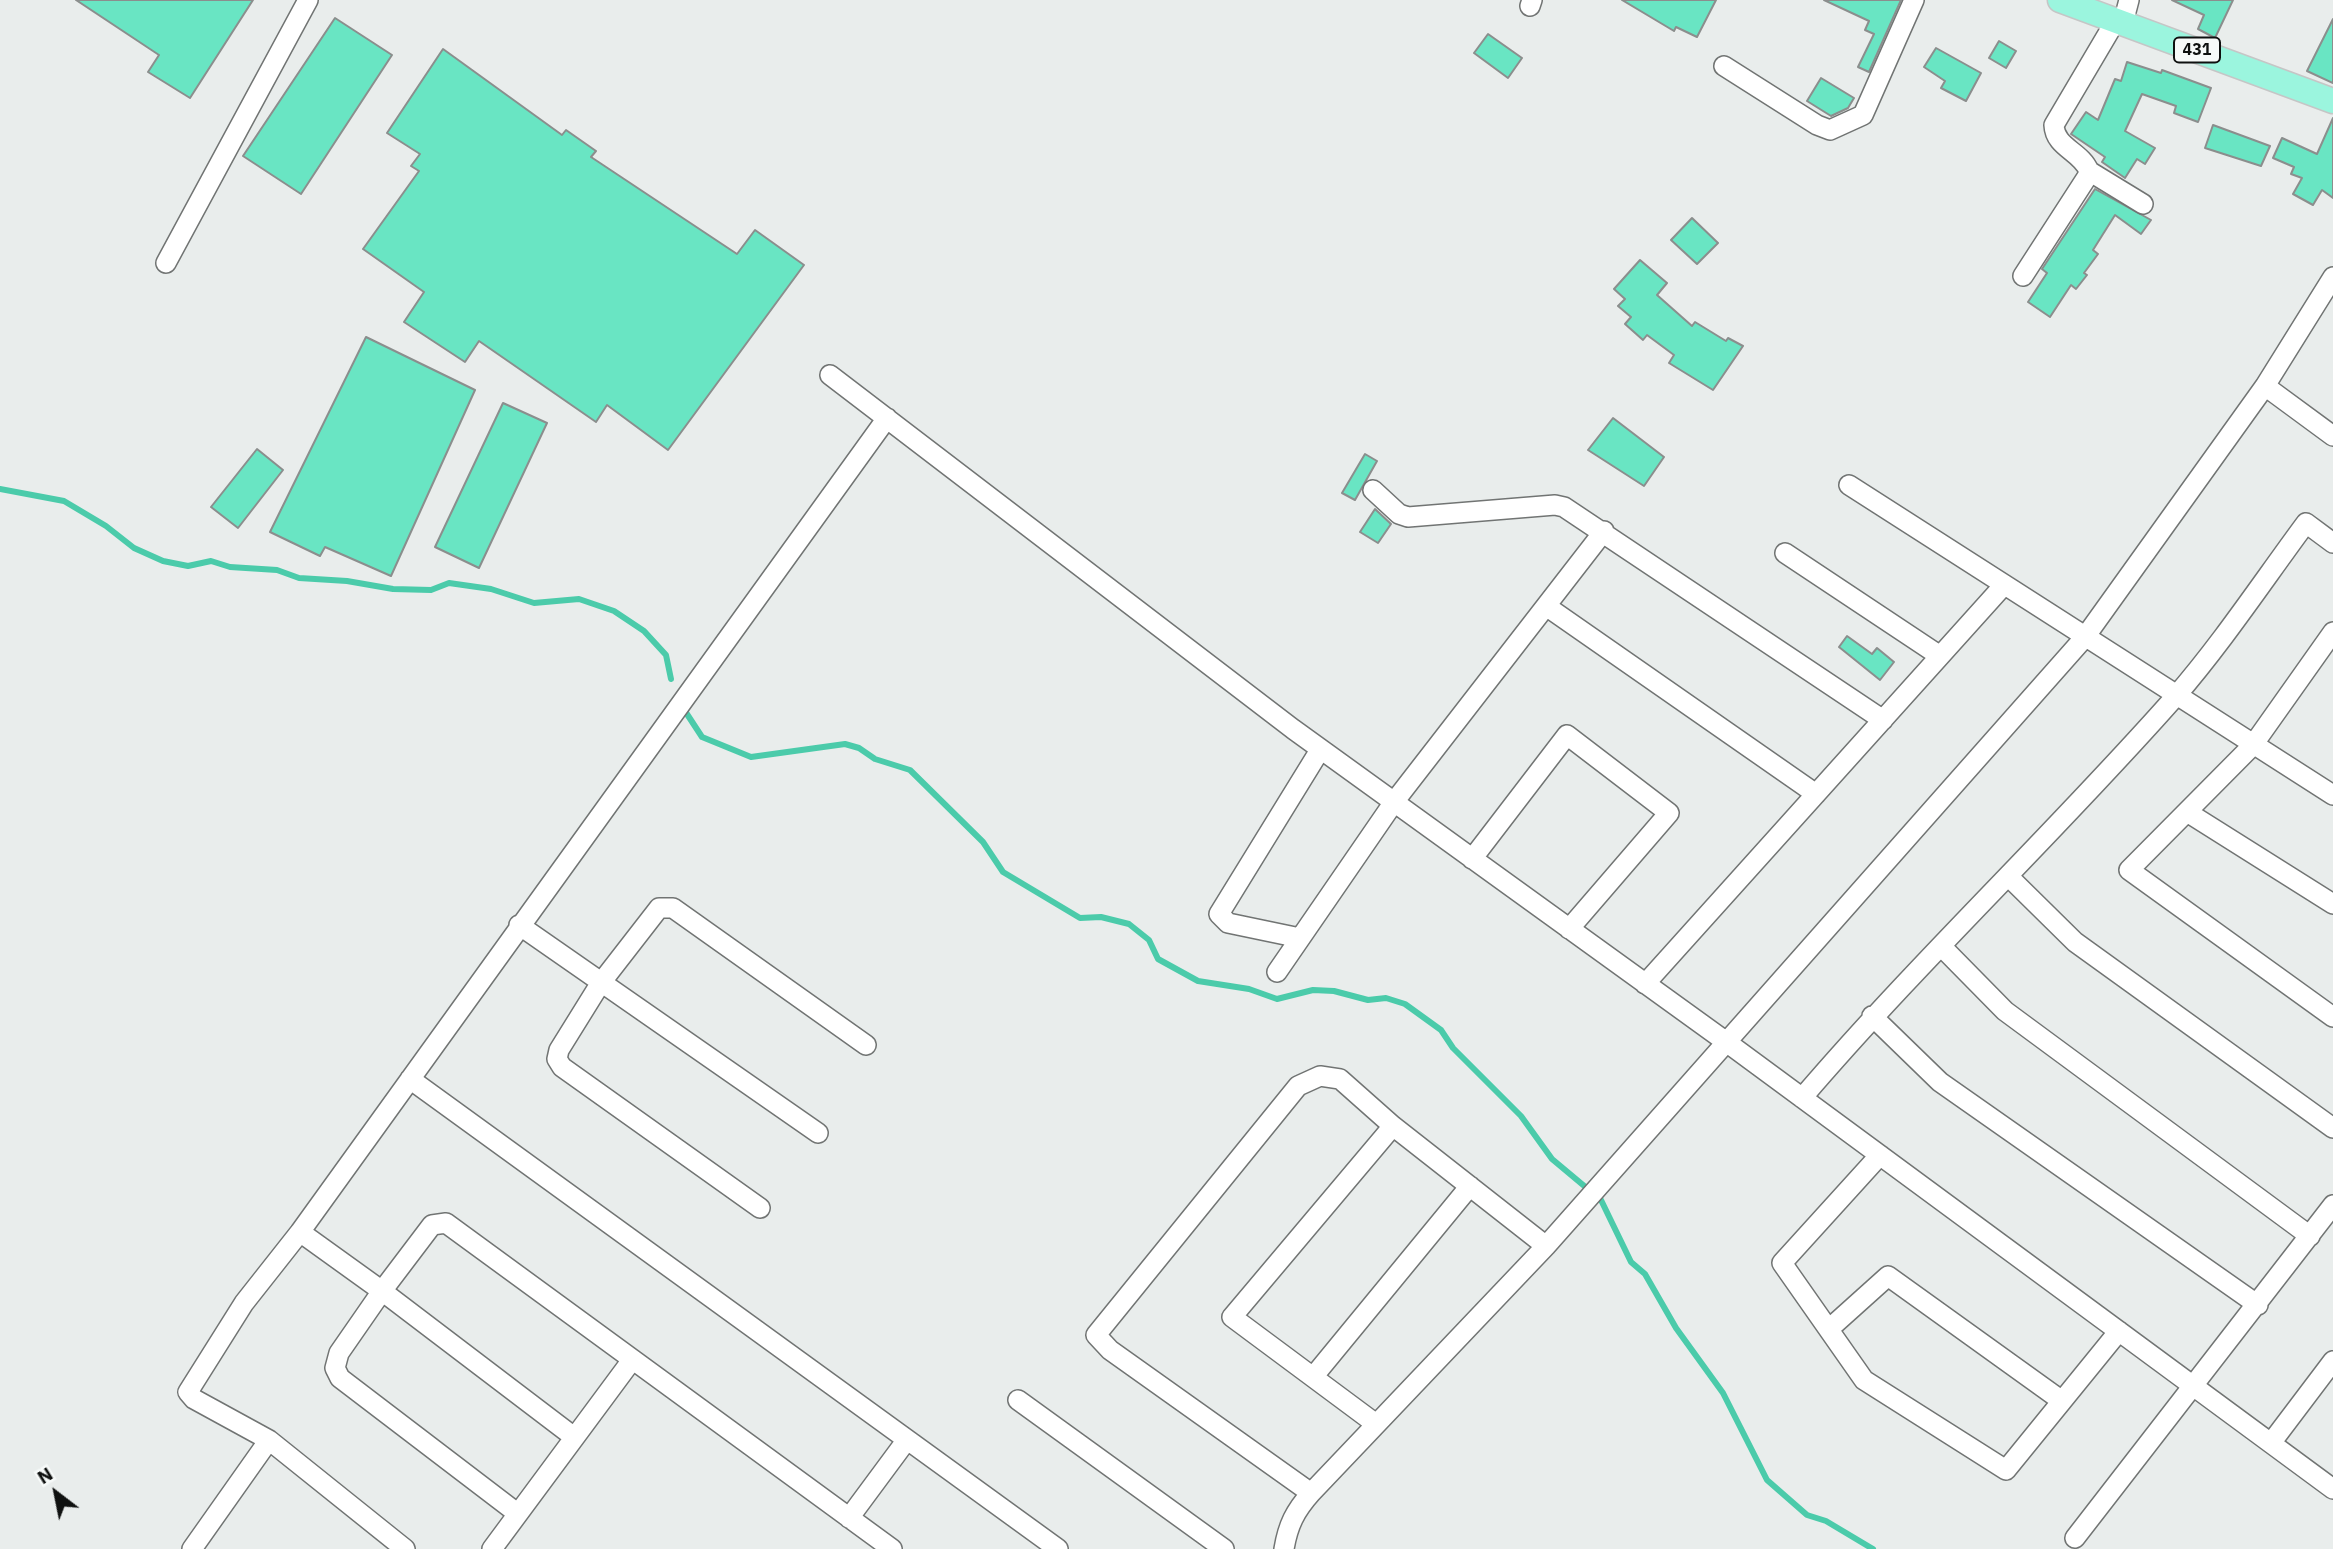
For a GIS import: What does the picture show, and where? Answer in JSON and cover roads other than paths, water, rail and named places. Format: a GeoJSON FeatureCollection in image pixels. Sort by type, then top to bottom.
{"type":"FeatureCollection","features":[{"type":"Feature","properties":{"kind":"main road","name":"431"},"geometry":{"type":"LineString","coordinates":[[2060,0],[2123,15],[2333,101]]}},
{"type":"Feature","properties":{"kind":"street"},"geometry":{"type":"LineString","coordinates":[[166,263],[308,0]]}},
{"type":"Feature","properties":{"kind":"street"},"geometry":{"type":"LineString","coordinates":[[1724,66],[1817,125],[1830,130],[1843,126],[1863,115],[1914,0]]}},
{"type":"Feature","properties":{"kind":"street"},"geometry":{"type":"LineString","coordinates":[[2123,15],[2054,125],[2054,136],[2085,161],[2089,171],[2143,204]]}},
{"type":"Feature","properties":{"kind":"street"},"geometry":{"type":"LineString","coordinates":[[2023,276],[2089,171]]}},
{"type":"Feature","properties":{"kind":"street"},"geometry":{"type":"LineString","coordinates":[[1284,1549],[1287,1529],[1295,1511],[1546,1246],[2085,637],[2265,386],[2333,277]]}},
{"type":"Feature","properties":{"kind":"street"},"geometry":{"type":"LineString","coordinates":[[830,375],[1321,750],[1725,1041],[2333,1489]]}},
{"type":"Feature","properties":{"kind":"street"},"geometry":{"type":"LineString","coordinates":[[2265,386],[2333,436]]}},
{"type":"Feature","properties":{"kind":"street"},"geometry":{"type":"LineString","coordinates":[[405,1549],[269,1440],[194,1399],[188,1392],[244,1303],[300,1232],[887,418]]}},
{"type":"Feature","properties":{"kind":"street"},"geometry":{"type":"LineString","coordinates":[[1849,485],[2333,795]]}},
{"type":"Feature","properties":{"kind":"street"},"geometry":{"type":"LineString","coordinates":[[1373,490],[1399,514],[1408,517],[1555,505],[1564,507],[1604,531],[1883,720]]}},
{"type":"Feature","properties":{"kind":"street"},"geometry":{"type":"LineString","coordinates":[[1802,1098],[1872,1016],[1942,947],[2176,695],[2306,523],[2333,543]]}},
{"type":"Feature","properties":{"kind":"street"},"geometry":{"type":"LineString","coordinates":[[1277,972],[1394,802],[1604,531]]}},
{"type":"Feature","properties":{"kind":"street"},"geometry":{"type":"LineString","coordinates":[[1786,553],[1941,656]]}},
{"type":"Feature","properties":{"kind":"street"},"geometry":{"type":"LineString","coordinates":[[1645,984],[2004,585]]}},
{"type":"Feature","properties":{"kind":"street"},"geometry":{"type":"LineString","coordinates":[[1546,606],[1816,794]]}},
{"type":"Feature","properties":{"kind":"street"},"geometry":{"type":"LineString","coordinates":[[2333,632],[2253,745],[2129,870],[2333,1017]]}},
{"type":"Feature","properties":{"kind":"street"},"geometry":{"type":"LineString","coordinates":[[1472,859],[1567,735],[1669,813],[1569,929]]}},
{"type":"Feature","properties":{"kind":"street"},"geometry":{"type":"LineString","coordinates":[[1300,939],[1228,923],[1219,914],[1321,750]]}},
{"type":"Feature","properties":{"kind":"street"},"geometry":{"type":"LineString","coordinates":[[2187,812],[2333,904]]}},
{"type":"Feature","properties":{"kind":"street"},"geometry":{"type":"LineString","coordinates":[[2008,876],[2075,942],[2333,1128]]}},
{"type":"Feature","properties":{"kind":"street"},"geometry":{"type":"LineString","coordinates":[[760,1208],[562,1067],[557,1059],[559,1050],[600,984],[659,908],[673,908],[866,1045]]}},
{"type":"Feature","properties":{"kind":"street"},"geometry":{"type":"LineString","coordinates":[[519,925],[600,984],[818,1133]]}},
{"type":"Feature","properties":{"kind":"street"},"geometry":{"type":"LineString","coordinates":[[1942,947],[2004,1012],[2310,1236]]}},
{"type":"Feature","properties":{"kind":"street"},"geometry":{"type":"LineString","coordinates":[[1872,1016],[1940,1082],[2258,1305]]}},
{"type":"Feature","properties":{"kind":"street"},"geometry":{"type":"LineString","coordinates":[[1311,1493],[1110,1350],[1096,1335],[1298,1086],[1320,1076],[1340,1079],[1394,1126],[1546,1246]]}},
{"type":"Feature","properties":{"kind":"street"},"geometry":{"type":"LineString","coordinates":[[410,1079],[1058,1549]]}},
{"type":"Feature","properties":{"kind":"street"},"geometry":{"type":"LineString","coordinates":[[1376,1424],[1232,1317],[1394,1126]]}},
{"type":"Feature","properties":{"kind":"street"},"geometry":{"type":"LineString","coordinates":[[1880,1155],[1782,1263],[1864,1380],[2006,1470],[2119,1331]]}},
{"type":"Feature","properties":{"kind":"street"},"geometry":{"type":"LineString","coordinates":[[1313,1377],[1470,1186]]}},
{"type":"Feature","properties":{"kind":"street"},"geometry":{"type":"LineString","coordinates":[[2076,1538],[2333,1205]]}},
{"type":"Feature","properties":{"kind":"street"},"geometry":{"type":"LineString","coordinates":[[517,1513],[340,1378],[335,1368],[339,1353],[382,1290],[432,1225],[446,1223],[892,1549]]}},
{"type":"Feature","properties":{"kind":"street"},"geometry":{"type":"LineString","coordinates":[[300,1232],[382,1290],[574,1437]]}},
{"type":"Feature","properties":{"kind":"street"},"geometry":{"type":"LineString","coordinates":[[1829,1329],[1888,1276],[2063,1401]]}},
{"type":"Feature","properties":{"kind":"street"},"geometry":{"type":"LineString","coordinates":[[492,1549],[632,1360]]}},
{"type":"Feature","properties":{"kind":"street"},"geometry":{"type":"LineString","coordinates":[[2271,1443],[2333,1361]]}},
{"type":"Feature","properties":{"kind":"street"},"geometry":{"type":"LineString","coordinates":[[1018,1400],[1224,1549]]}},
{"type":"Feature","properties":{"kind":"street"},"geometry":{"type":"LineString","coordinates":[[192,1549],[269,1440]]}},
{"type":"Feature","properties":{"kind":"street"},"geometry":{"type":"LineString","coordinates":[[849,1518],[906,1441]]}},
{"type":"Feature","properties":{"kind":"waterway"},"geometry":{"type":"LineString","coordinates":[[0,489],[64,501],[106,526],[134,548],[163,561],[188,566],[211,561],[230,567],[277,570],[299,578],[347,581],[393,589],[431,590],[449,583],[491,589],[534,603],[579,599],[614,611],[644,631],[666,655],[671,679]]}},
{"type":"Feature","properties":{"kind":"waterway"},"geometry":{"type":"LineString","coordinates":[[685,711],[702,737],[751,757],[845,744],[859,748],[875,759],[910,770],[983,842],[1003,872],[1080,918],[1101,917],[1129,924],[1149,940],[1158,959],[1198,981],[1249,989],[1277,999],[1313,990],[1334,991],[1368,1000],[1386,998],[1405,1004],[1441,1030],[1453,1048],[1521,1116],[1552,1159],[1601,1200],[1631,1262],[1645,1274],[1676,1328],[1723,1393],[1767,1480],[1807,1515],[1826,1521],[1873,1549]]}}]}
